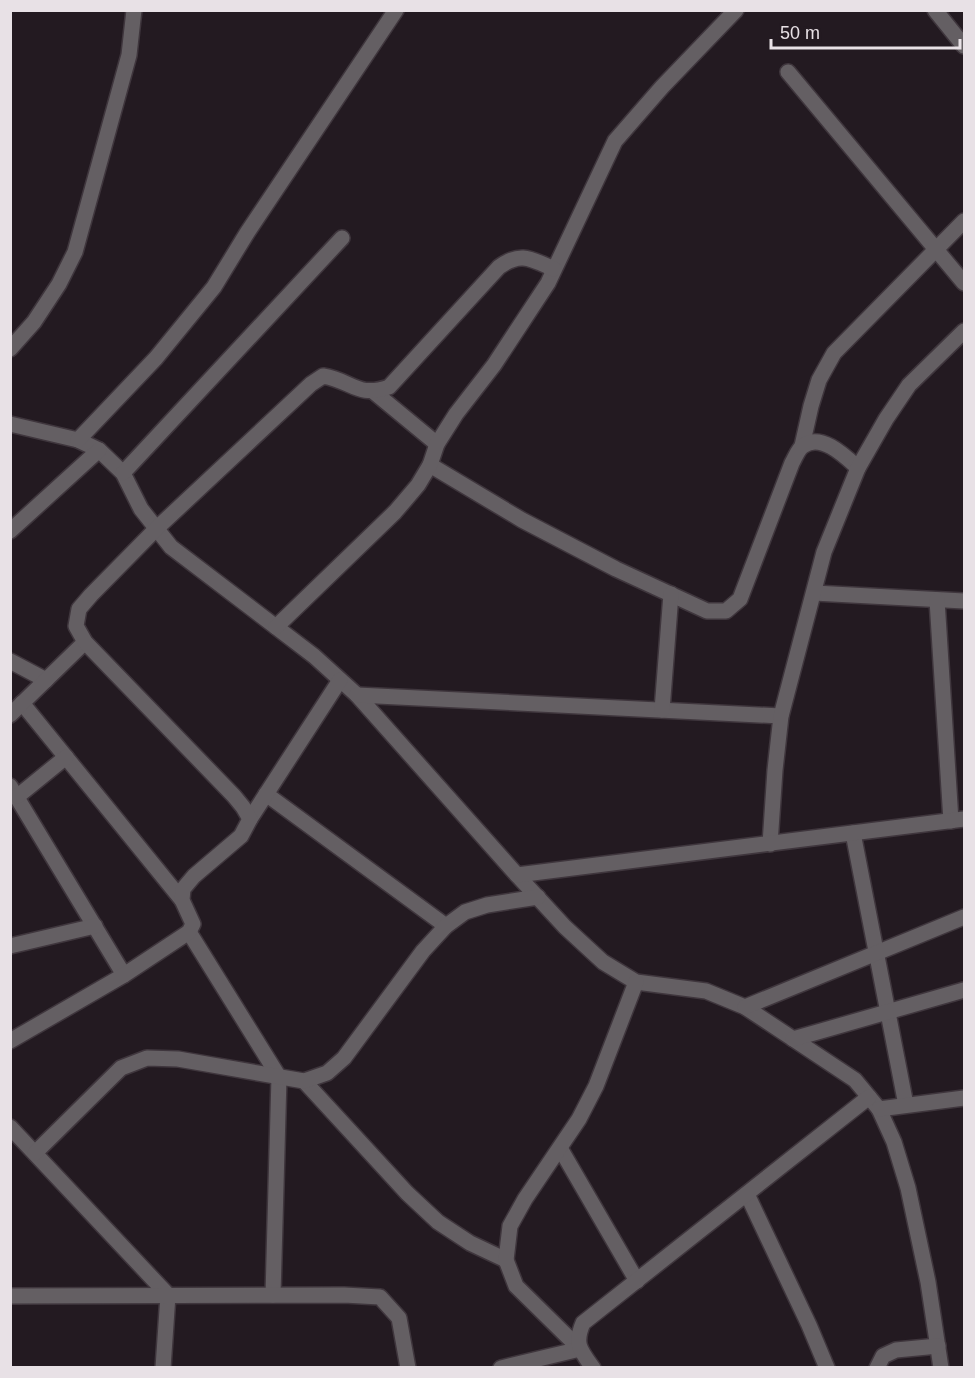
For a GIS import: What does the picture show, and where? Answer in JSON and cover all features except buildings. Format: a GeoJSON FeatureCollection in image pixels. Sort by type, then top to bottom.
{"type":"FeatureCollection","features":[{"type":"Feature","properties":{"kind":"street"},"geometry":{"type":"LineString","coordinates":[[10,349],[40,313],[59,284],[75,252],[129,55],[134,10]]}},
{"type":"Feature","properties":{"kind":"street"},"geometry":{"type":"LineString","coordinates":[[78,440],[156,358],[214,287],[247,233],[396,10]]}},
{"type":"Feature","properties":{"kind":"street"},"geometry":{"type":"LineString","coordinates":[[276,627],[395,512],[418,485],[430,465],[437,444],[525,319],[554,269],[615,141],[662,87],[736,10]]}},
{"type":"Feature","properties":{"kind":"street"},"geometry":{"type":"LineString","coordinates":[[935,10],[964,46]]}},
{"type":"Feature","properties":{"kind":"street"},"geometry":{"type":"LineString","coordinates":[[788,72],[964,283]]}},
{"type":"Feature","properties":{"kind":"street"},"geometry":{"type":"LineString","coordinates":[[430,465],[522,520],[671,594],[707,611],[726,611],[740,599],[792,463],[802,446],[819,380],[834,353],[964,221]]}},
{"type":"Feature","properties":{"kind":"street"},"geometry":{"type":"LineString","coordinates":[[123,473],[342,238]]}},
{"type":"Feature","properties":{"kind":"street"},"geometry":{"type":"LineString","coordinates":[[250,819],[234,796],[85,642],[76,626],[79,609],[156,529],[311,384],[323,376],[337,379],[358,390],[374,392],[389,387],[499,267],[510,259],[525,256],[554,269]]}},
{"type":"Feature","properties":{"kind":"street"},"geometry":{"type":"LineString","coordinates":[[770,844],[781,716],[824,552],[858,468],[871,443],[909,385],[964,331]]}},
{"type":"Feature","properties":{"kind":"street"},"geometry":{"type":"LineString","coordinates":[[374,392],[437,444]]}},
{"type":"Feature","properties":{"kind":"street"},"geometry":{"type":"LineString","coordinates":[[10,424],[78,440],[99,450],[123,473],[141,509],[171,547],[314,656],[357,695],[517,875],[565,927],[603,962],[636,982],[706,991],[746,1007],[855,1080],[874,1103],[894,1142],[908,1188],[928,1282],[941,1368]]}},
{"type":"Feature","properties":{"kind":"street"},"geometry":{"type":"LineString","coordinates":[[802,446],[814,442],[834,447],[858,468]]}},
{"type":"Feature","properties":{"kind":"street"},"geometry":{"type":"LineString","coordinates":[[10,531],[99,450]]}},
{"type":"Feature","properties":{"kind":"street"},"geometry":{"type":"LineString","coordinates":[[814,593],[964,601]]}},
{"type":"Feature","properties":{"kind":"street"},"geometry":{"type":"LineString","coordinates":[[662,710],[671,594]]}},
{"type":"Feature","properties":{"kind":"street"},"geometry":{"type":"LineString","coordinates":[[517,875],[958,820],[938,600]]}},
{"type":"Feature","properties":{"kind":"street"},"geometry":{"type":"LineString","coordinates":[[10,715],[85,642]]}},
{"type":"Feature","properties":{"kind":"street"},"geometry":{"type":"LineString","coordinates":[[10,661],[46,680]]}},
{"type":"Feature","properties":{"kind":"street"},"geometry":{"type":"LineString","coordinates":[[182,900],[183,889],[188,882],[241,836],[340,680]]}},
{"type":"Feature","properties":{"kind":"street"},"geometry":{"type":"LineString","coordinates":[[357,695],[781,716]]}},
{"type":"Feature","properties":{"kind":"street"},"geometry":{"type":"LineString","coordinates":[[10,1041],[124,975],[189,932],[193,924],[182,900],[22,703]]}},
{"type":"Feature","properties":{"kind":"street"},"geometry":{"type":"LineString","coordinates":[[66,757],[14,791],[124,975]]}},
{"type":"Feature","properties":{"kind":"street"},"geometry":{"type":"LineString","coordinates":[[266,794],[446,926]]}},
{"type":"Feature","properties":{"kind":"street"},"geometry":{"type":"LineString","coordinates":[[853,833],[906,1105]]}},
{"type":"Feature","properties":{"kind":"street"},"geometry":{"type":"LineString","coordinates":[[35,1153],[121,1068],[147,1058],[178,1059],[304,1081],[327,1073],[344,1058],[423,951],[446,926],[465,912],[487,905],[538,897]]}},
{"type":"Feature","properties":{"kind":"street"},"geometry":{"type":"LineString","coordinates":[[746,1007],[964,917]]}},
{"type":"Feature","properties":{"kind":"street"},"geometry":{"type":"LineString","coordinates":[[10,946],[96,926]]}},
{"type":"Feature","properties":{"kind":"street"},"geometry":{"type":"LineString","coordinates":[[189,932],[279,1077],[273,1295]]}},
{"type":"Feature","properties":{"kind":"street"},"geometry":{"type":"LineString","coordinates":[[593,1368],[580,1349],[516,1286],[506,1260],[510,1226],[525,1199],[579,1119],[596,1086],[636,982]]}},
{"type":"Feature","properties":{"kind":"street"},"geometry":{"type":"LineString","coordinates":[[793,1039],[964,990]]}},
{"type":"Feature","properties":{"kind":"street"},"geometry":{"type":"LineString","coordinates":[[304,1081],[406,1193],[438,1222],[470,1243],[506,1260]]}},
{"type":"Feature","properties":{"kind":"street"},"geometry":{"type":"LineString","coordinates":[[580,1349],[577,1336],[584,1323],[747,1194],[874,1103],[906,1105],[964,1098]]}},
{"type":"Feature","properties":{"kind":"street"},"geometry":{"type":"LineString","coordinates":[[10,1127],[168,1295],[163,1368]]}},
{"type":"Feature","properties":{"kind":"street"},"geometry":{"type":"LineString","coordinates":[[560,1148],[637,1281]]}},
{"type":"Feature","properties":{"kind":"street"},"geometry":{"type":"LineString","coordinates":[[747,1194],[809,1324],[826,1368]]}},
{"type":"Feature","properties":{"kind":"street"},"geometry":{"type":"LineString","coordinates":[[10,1296],[273,1295],[380,1298],[399,1318],[408,1368]]}},
{"type":"Feature","properties":{"kind":"street"},"geometry":{"type":"LineString","coordinates":[[877,1368],[883,1356],[896,1350],[938,1346]]}},
{"type":"Feature","properties":{"kind":"street"},"geometry":{"type":"LineString","coordinates":[[501,1368],[580,1349]]}}]}
